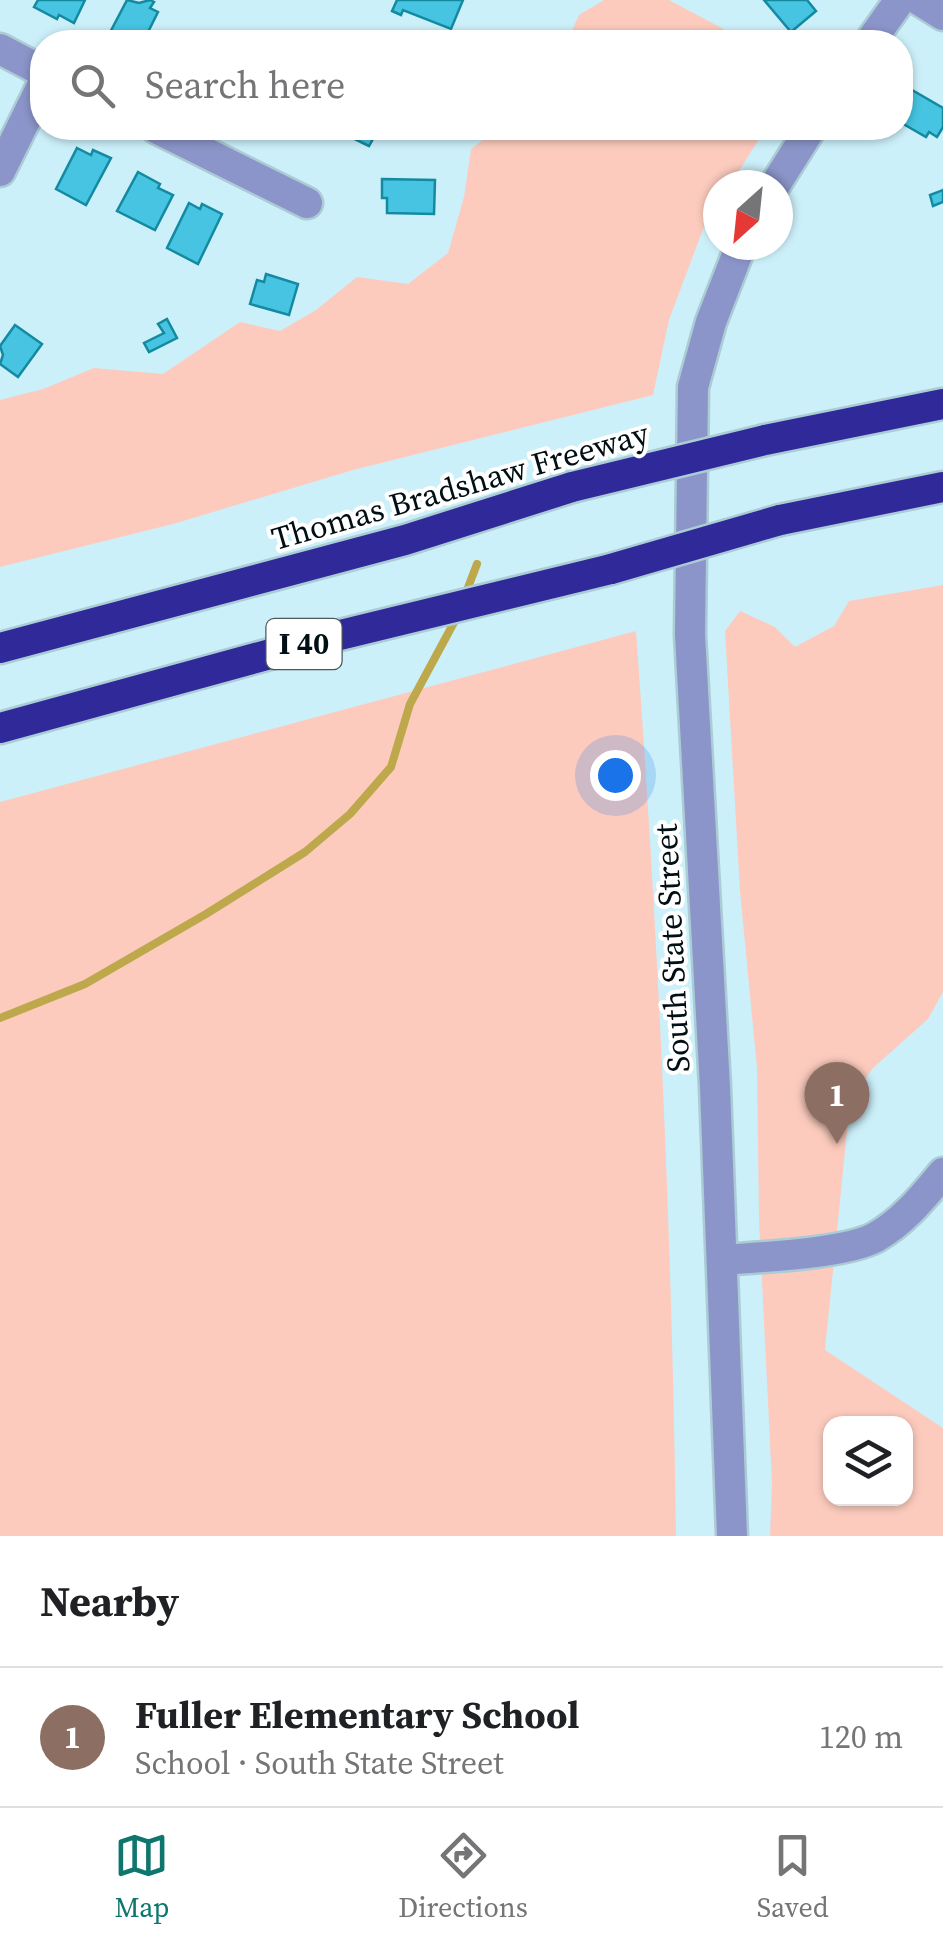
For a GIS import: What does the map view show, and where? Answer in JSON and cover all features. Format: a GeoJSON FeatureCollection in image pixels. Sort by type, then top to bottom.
{"type":"FeatureCollection","features":[{"type":"Feature","properties":{"kind":"highway","name":"Thomas Bradshaw Freeway"},"geometry":{"type":"LineString","coordinates":[[0,648],[405,540],[572,487],[766,440],[943,404]]}},
{"type":"Feature","properties":{"kind":"highway","name":"I 40"},"geometry":{"type":"LineString","coordinates":[[0,728],[780,520],[943,487]]}},
{"type":"Feature","properties":{"kind":"street"},"geometry":{"type":"LineString","coordinates":[[879,30],[900,0]]}},
{"type":"Feature","properties":{"kind":"street"},"geometry":{"type":"LineString","coordinates":[[919,0],[943,15]]}},
{"type":"Feature","properties":{"kind":"street"},"geometry":{"type":"LineString","coordinates":[[0,49],[30,65]]}},
{"type":"Feature","properties":{"kind":"street"},"geometry":{"type":"LineString","coordinates":[[0,171],[30,110]]}},
{"type":"Feature","properties":{"kind":"street"},"geometry":{"type":"LineString","coordinates":[[180,140],[307,203]]}},
{"type":"Feature","properties":{"kind":"street"},"geometry":{"type":"LineString","coordinates":[[784,170],[803,140]]}},
{"type":"Feature","properties":{"kind":"street","name":"South State Street"},"geometry":{"type":"LineString","coordinates":[[732,1536],[690,635],[693,388],[711,322],[735,260]]}},
{"type":"Feature","properties":{"kind":"street"},"geometry":{"type":"LineString","coordinates":[[722,1260],[815,1252],[874,1239],[914,1209],[943,1172]]}},
{"type":"Feature","properties":{"kind":"shaded area"},"geometry":{"type":"Polygon","coordinates":[[[604,0],[669,0],[725,30],[572,30],[579,15],[604,0]]]}},
{"type":"Feature","properties":{"kind":"shaded area"},"geometry":{"type":"Polygon","coordinates":[[[483,140],[758,140],[739,170],[703,170],[703,229],[669,320],[653,395],[353,470],[173,524],[0,567],[0,400],[43,389],[94,368],[163,374],[240,322],[280,331],[316,310],[357,277],[408,284],[448,253],[464,197],[471,149],[483,140]]]}},
{"type":"Feature","properties":{"kind":"shaded area"},"geometry":{"type":"Polygon","coordinates":[[[943,585],[943,992],[928,1019],[873,1068],[850,1101],[825,1350],[943,1428],[943,1536],[770,1536],[772,1483],[759,1221],[757,1068],[740,891],[725,631],[740,611],[775,627],[795,647],[834,626],[849,601],[943,585]]]}},
{"type":"Feature","properties":{"kind":"shaded area"},"geometry":{"type":"Polygon","coordinates":[[[636,631],[663,1083],[676,1536],[0,1536],[0,802],[636,631]]]}},
{"type":"Feature","properties":{"kind":"building"},"geometry":{"type":"Polygon","coordinates":[[[38,0],[85,0],[74,23],[34,7],[38,0]]]}},
{"type":"Feature","properties":{"kind":"building"},"geometry":{"type":"Polygon","coordinates":[[[127,0],[154,2],[150,8],[158,12],[149,30],[111,30],[127,0]]]}},
{"type":"Feature","properties":{"kind":"building"},"geometry":{"type":"Polygon","coordinates":[[[397,0],[463,0],[451,29],[403,10],[401,15],[392,11],[397,0]]]}},
{"type":"Feature","properties":{"kind":"building"},"geometry":{"type":"Polygon","coordinates":[[[764,0],[807,0],[816,11],[789,30],[764,0]]]}},
{"type":"Feature","properties":{"kind":"building"},"geometry":{"type":"Polygon","coordinates":[[[913,91],[943,108],[943,127],[937,137],[929,132],[926,137],[913,130],[913,91]]]}},
{"type":"Feature","properties":{"kind":"building"},"geometry":{"type":"Polygon","coordinates":[[[77,148],[111,158],[86,205],[56,189],[77,148]]]}},
{"type":"Feature","properties":{"kind":"building"},"geometry":{"type":"Polygon","coordinates":[[[138,172],[173,195],[155,230],[117,211],[138,172]]]}},
{"type":"Feature","properties":{"kind":"building"},"geometry":{"type":"Polygon","coordinates":[[[382,179],[435,180],[434,214],[387,213],[382,179]]]}},
{"type":"Feature","properties":{"kind":"building"},"geometry":{"type":"Polygon","coordinates":[[[943,190],[943,202],[933,206],[930,195],[943,190]]]}},
{"type":"Feature","properties":{"kind":"building"},"geometry":{"type":"Polygon","coordinates":[[[189,203],[200,209],[202,204],[222,214],[198,264],[167,248],[189,203]]]}},
{"type":"Feature","properties":{"kind":"building"},"geometry":{"type":"Polygon","coordinates":[[[266,274],[298,284],[289,315],[250,304],[257,280],[264,282],[266,274]]]}},
{"type":"Feature","properties":{"kind":"building"},"geometry":{"type":"Polygon","coordinates":[[[167,319],[177,338],[149,352],[144,343],[164,333],[158,324],[167,319]]]}},
{"type":"Feature","properties":{"kind":"building"},"geometry":{"type":"Polygon","coordinates":[[[15,325],[42,344],[18,377],[0,364],[0,346],[15,325]]]}},
{"type":"Feature","properties":{"kind":"waterway"},"geometry":{"type":"LineString","coordinates":[[464,598],[477,564]]}},
{"type":"Feature","properties":{"kind":"waterway"},"geometry":{"type":"LineString","coordinates":[[0,1018],[85,984],[206,914],[305,852],[350,814],[391,767],[410,704],[458,615]]}},
{"type":"Feature","properties":{"kind":"place","name":"Fuller Elementary School"},"geometry":{"type":"Point","coordinates":[837,1144]}}]}
